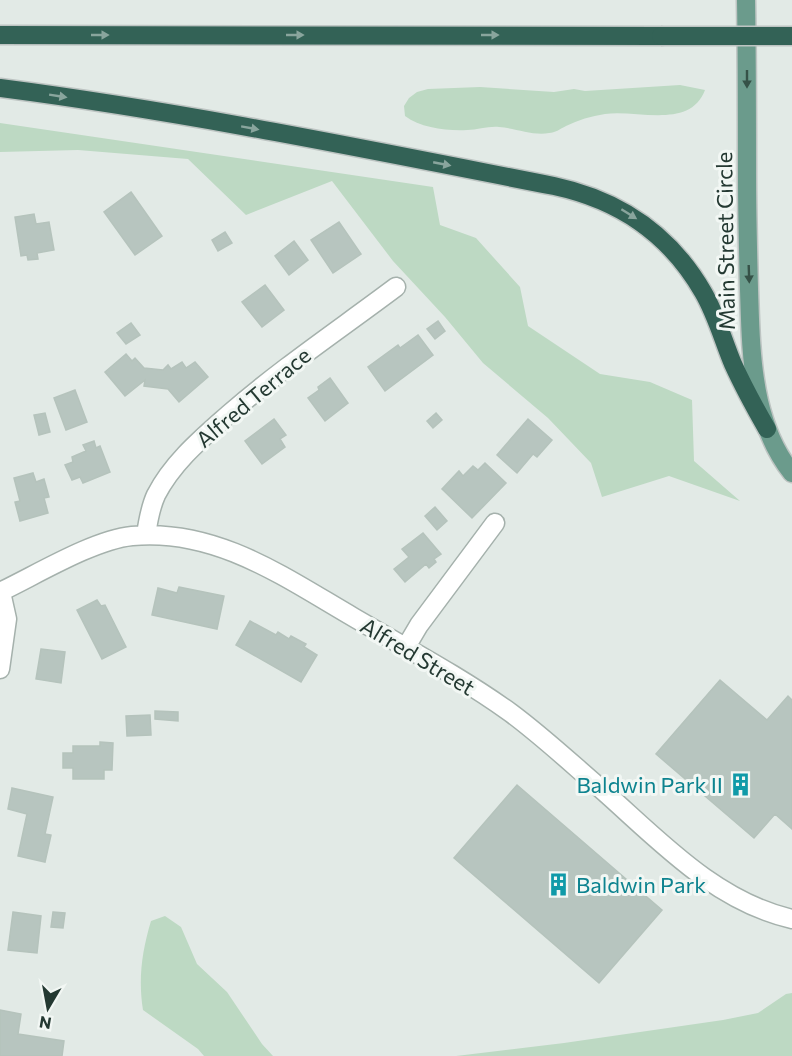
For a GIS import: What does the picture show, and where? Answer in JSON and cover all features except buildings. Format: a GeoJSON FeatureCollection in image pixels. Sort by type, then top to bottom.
{"type":"FeatureCollection","features":[{"type":"Feature","properties":{"kind":"highway"},"geometry":{"type":"LineString","coordinates":[[0,35],[792,36]]}},
{"type":"Feature","properties":{"kind":"highway"},"geometry":{"type":"LineString","coordinates":[[0,88],[177,115],[574,190],[608,202],[626,211],[657,236],[681,260],[713,313],[744,387],[767,429]]}},
{"type":"Feature","properties":{"kind":"main road","name":"Main Street Circle"},"geometry":{"type":"LineString","coordinates":[[746,0],[747,223],[751,343],[757,388],[767,429],[777,451],[792,473]]}},
{"type":"Feature","properties":{"kind":"street","name":"Alfred Terrace"},"geometry":{"type":"LineString","coordinates":[[146,535],[156,494],[178,463],[193,447],[290,363],[396,287]]}},
{"type":"Feature","properties":{"kind":"street"},"geometry":{"type":"LineString","coordinates":[[406,647],[419,625],[495,523]]}},
{"type":"Feature","properties":{"kind":"street","name":"Alfred Street"},"geometry":{"type":"LineString","coordinates":[[1,592],[101,544],[129,536],[184,537],[212,543],[236,552],[458,678],[511,714],[715,886],[748,905],[792,919]]}},
{"type":"Feature","properties":{"kind":"street"},"geometry":{"type":"LineString","coordinates":[[0,669],[7,619],[1,592]]}},
{"type":"Feature","properties":{"kind":"green space"},"geometry":{"type":"Polygon","coordinates":[[[680,85],[705,90],[698,102],[687,110],[661,115],[618,113],[600,115],[585,118],[543,134],[499,127],[471,130],[434,128],[405,116],[404,106],[417,92],[428,89],[480,87],[554,92],[574,89],[585,91],[680,85]]]}},
{"type":"Feature","properties":{"kind":"green space"},"geometry":{"type":"Polygon","coordinates":[[[0,123],[433,187],[440,225],[476,238],[520,287],[528,326],[600,374],[650,382],[692,400],[694,461],[740,501],[669,476],[602,497],[591,463],[548,418],[483,363],[445,317],[393,261],[332,181],[246,215],[188,159],[78,150],[0,152],[0,123]]]}},
{"type":"Feature","properties":{"kind":"green space"},"geometry":{"type":"Polygon","coordinates":[[[165,916],[181,927],[197,964],[227,992],[262,1044],[273,1056],[204,1056],[198,1049],[143,1010],[141,976],[145,943],[151,921],[165,916]]]}},
{"type":"Feature","properties":{"kind":"green space"},"geometry":{"type":"Polygon","coordinates":[[[792,993],[792,1056],[456,1056],[723,1020],[758,1013],[786,994],[792,993]]]}},
{"type":"Feature","properties":{"kind":"place","name":"Baldwin Park II"},"geometry":{"type":"Point","coordinates":[741,784]}},
{"type":"Feature","properties":{"kind":"place","name":"Baldwin Park"},"geometry":{"type":"Point","coordinates":[558,884]}}]}
